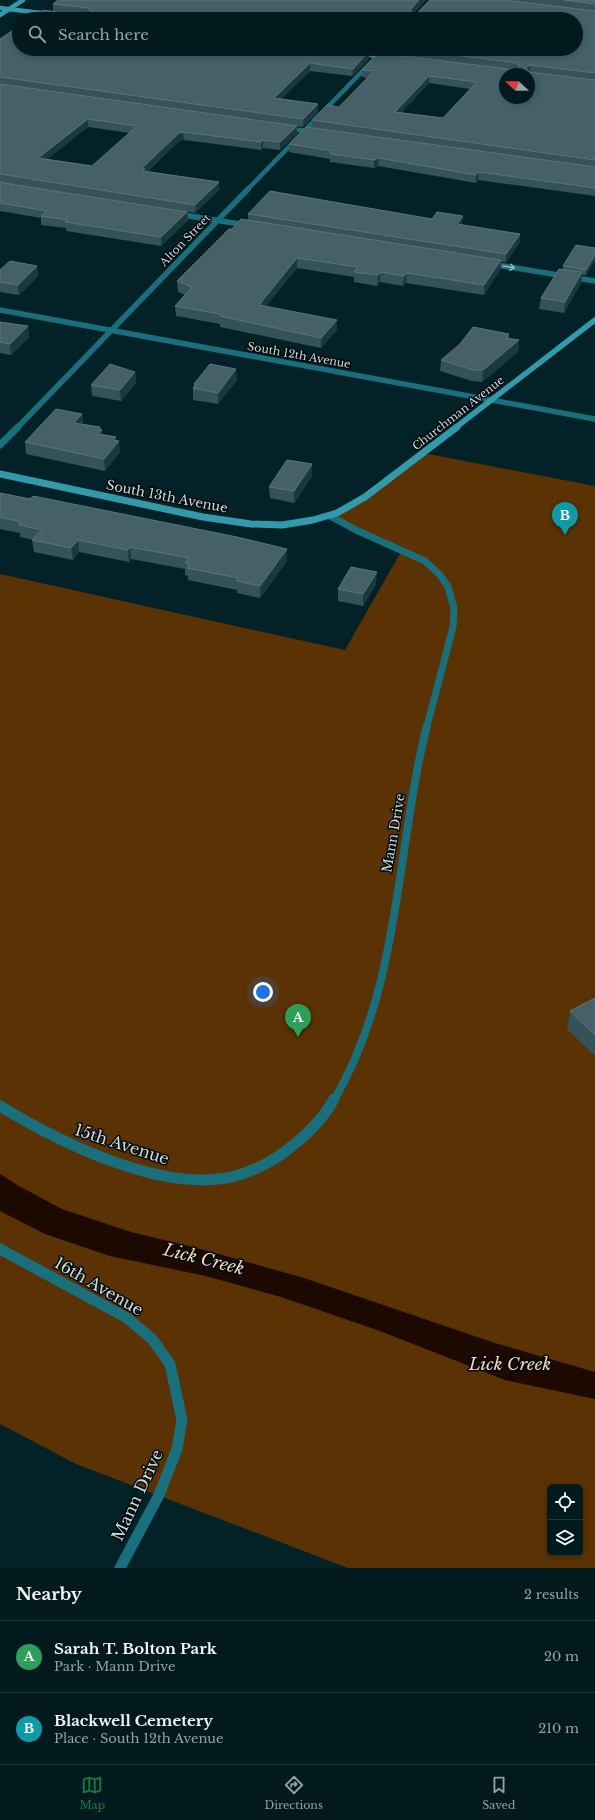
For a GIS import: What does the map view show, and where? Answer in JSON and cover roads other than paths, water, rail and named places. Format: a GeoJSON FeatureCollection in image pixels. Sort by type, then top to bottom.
{"type":"FeatureCollection","features":[{"type":"Feature","properties":{"kind":"street"},"geometry":{"type":"LineString","coordinates":[[0,15],[23,0]]}},
{"type":"Feature","properties":{"kind":"street"},"geometry":{"type":"LineString","coordinates":[[0,8],[35,12]]}},
{"type":"Feature","properties":{"kind":"street"},"geometry":{"type":"LineString","coordinates":[[377,56],[395,58]]}},
{"type":"Feature","properties":{"kind":"street","name":"Alton Street"},"geometry":{"type":"LineString","coordinates":[[0,445],[377,56]]}},
{"type":"Feature","properties":{"kind":"street"},"geometry":{"type":"LineString","coordinates":[[277,127],[316,132]]}},
{"type":"Feature","properties":{"kind":"street"},"geometry":{"type":"LineString","coordinates":[[173,214],[254,227]]}},
{"type":"Feature","properties":{"kind":"street"},"geometry":{"type":"LineString","coordinates":[[486,264],[595,281]]}},
{"type":"Feature","properties":{"kind":"street","name":"South 12th Avenue"},"geometry":{"type":"LineString","coordinates":[[0,310],[595,418]]}},
{"type":"Feature","properties":{"kind":"street","name":"Churchman Avenue"},"geometry":{"type":"LineString","coordinates":[[330,516],[365,498],[595,320]]}},
{"type":"Feature","properties":{"kind":"street","name":"South 13th Avenue"},"geometry":{"type":"LineString","coordinates":[[0,474],[236,522],[282,525],[330,516]]}},
{"type":"Feature","properties":{"kind":"street","name":"Mann Drive"},"geometry":{"type":"LineString","coordinates":[[242,1173],[287,1151],[314,1128],[342,1086],[365,1034],[377,998],[387,952],[421,752],[452,629],[454,607],[449,589],[433,567],[413,554],[356,530],[330,516]]}},
{"type":"Feature","properties":{"kind":"street","name":"15th Avenue"},"geometry":{"type":"LineString","coordinates":[[0,1106],[58,1138],[98,1155],[136,1168],[163,1175],[208,1180],[242,1173]]}},
{"type":"Feature","properties":{"kind":"street","name":"16th Avenue"},"geometry":{"type":"LineString","coordinates":[[0,1249],[117,1312],[146,1332],[167,1357],[170,1364]]}},
{"type":"Feature","properties":{"kind":"street","name":"Mann Drive"},"geometry":{"type":"LineString","coordinates":[[120,1568],[158,1496],[177,1449],[182,1420],[170,1364]]}},
{"type":"Feature","properties":{"kind":"water","name":"Lick Creek"},"geometry":{"type":"Polygon","coordinates":[[[0,1174],[17,1185],[62,1209],[131,1232],[197,1248],[301,1277],[495,1343],[595,1372],[595,1399],[505,1380],[380,1331],[281,1297],[206,1276],[110,1256],[45,1234],[0,1211],[0,1174]]]}},
{"type":"Feature","properties":{"kind":"place","name":"Blackwell Cemetery"},"geometry":{"type":"Point","coordinates":[565,535]}},
{"type":"Feature","properties":{"kind":"place","name":"Sarah T. Bolton Park"},"geometry":{"type":"Point","coordinates":[298,1037]}}]}
